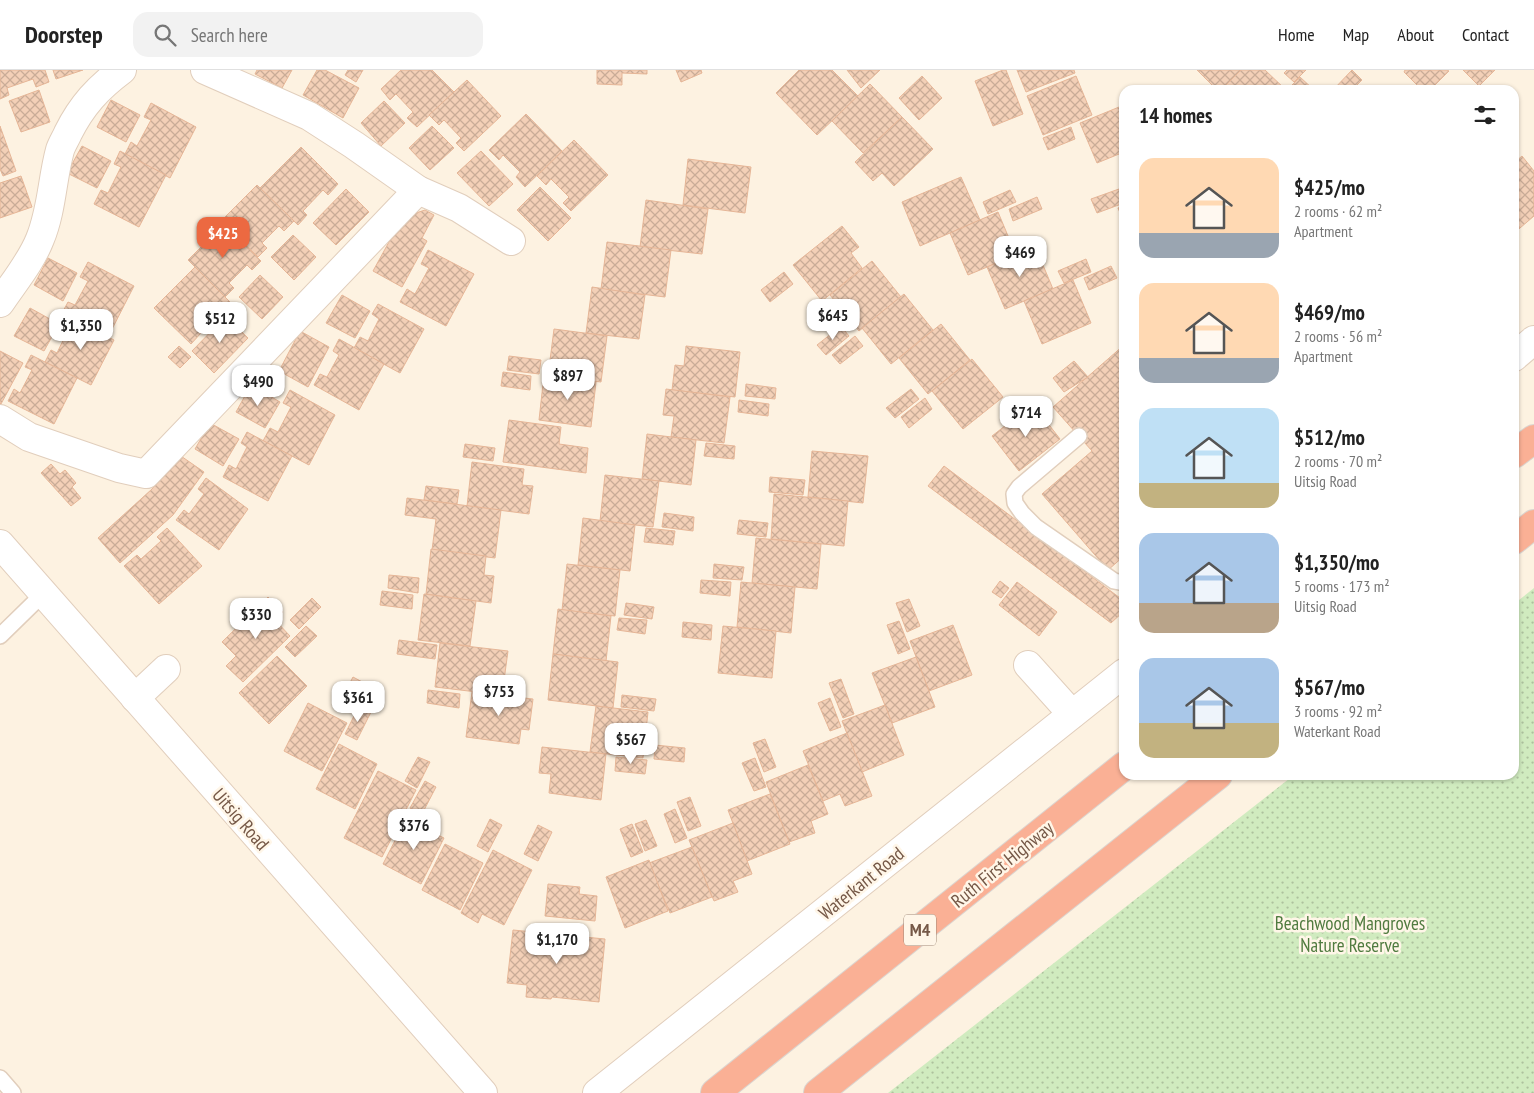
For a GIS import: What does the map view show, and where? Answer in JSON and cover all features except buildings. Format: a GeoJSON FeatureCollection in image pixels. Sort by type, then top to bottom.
{"type":"FeatureCollection","features":[{"type":"Feature","properties":{"kind":"highway"},"geometry":{"type":"LineString","coordinates":[[1519,450],[1534,439]]}},
{"type":"Feature","properties":{"kind":"highway"},"geometry":{"type":"LineString","coordinates":[[1519,536],[1534,524]]}},
{"type":"Feature","properties":{"kind":"highway","name":"Ruth First Highway"},"geometry":{"type":"LineString","coordinates":[[715,1093],[1119,770]]}},
{"type":"Feature","properties":{"kind":"highway"},"geometry":{"type":"LineString","coordinates":[[818,1093],[1212,780]]}},
{"type":"Feature","properties":{"kind":"street"},"geometry":{"type":"LineString","coordinates":[[0,303],[27,264],[40,239],[50,210],[60,148],[75,119],[102,84],[122,70]]}},
{"type":"Feature","properties":{"kind":"street"},"geometry":{"type":"LineString","coordinates":[[205,70],[309,116],[418,190],[459,208],[511,241]]}},
{"type":"Feature","properties":{"kind":"street"},"geometry":{"type":"LineString","coordinates":[[0,419],[29,437],[119,468],[146,474],[418,190]]}},
{"type":"Feature","properties":{"kind":"street"},"geometry":{"type":"LineString","coordinates":[[1519,353],[1534,340]]}},
{"type":"Feature","properties":{"kind":"street","name":"Uitsig Road"},"geometry":{"type":"LineString","coordinates":[[0,544],[483,1093]]}},
{"type":"Feature","properties":{"kind":"street"},"geometry":{"type":"LineString","coordinates":[[1028,665],[1072,714]]}},
{"type":"Feature","properties":{"kind":"street"},"geometry":{"type":"LineString","coordinates":[[135,698],[166,669]]}},
{"type":"Feature","properties":{"kind":"street","name":"Waterkant Road"},"geometry":{"type":"LineString","coordinates":[[598,1093],[1119,677]]}},
{"type":"Feature","properties":{"kind":"lane"},"geometry":{"type":"LineString","coordinates":[[1079,436],[1020,487],[1014,494],[1015,503],[1036,527],[1119,582]]}},
{"type":"Feature","properties":{"kind":"lane"},"geometry":{"type":"LineString","coordinates":[[0,636],[43,594]]}},
{"type":"Feature","properties":{"kind":"lane"},"geometry":{"type":"LineString","coordinates":[[0,1078],[12,1093]]}},
{"type":"Feature","properties":{"kind":"green space","name":"Beachwood Mangroves Nature Reserve"},"geometry":{"type":"Polygon","coordinates":[[[1534,588],[1534,1093],[888,1093],[1288,780],[1519,780],[1519,600],[1534,588]]]}}]}
